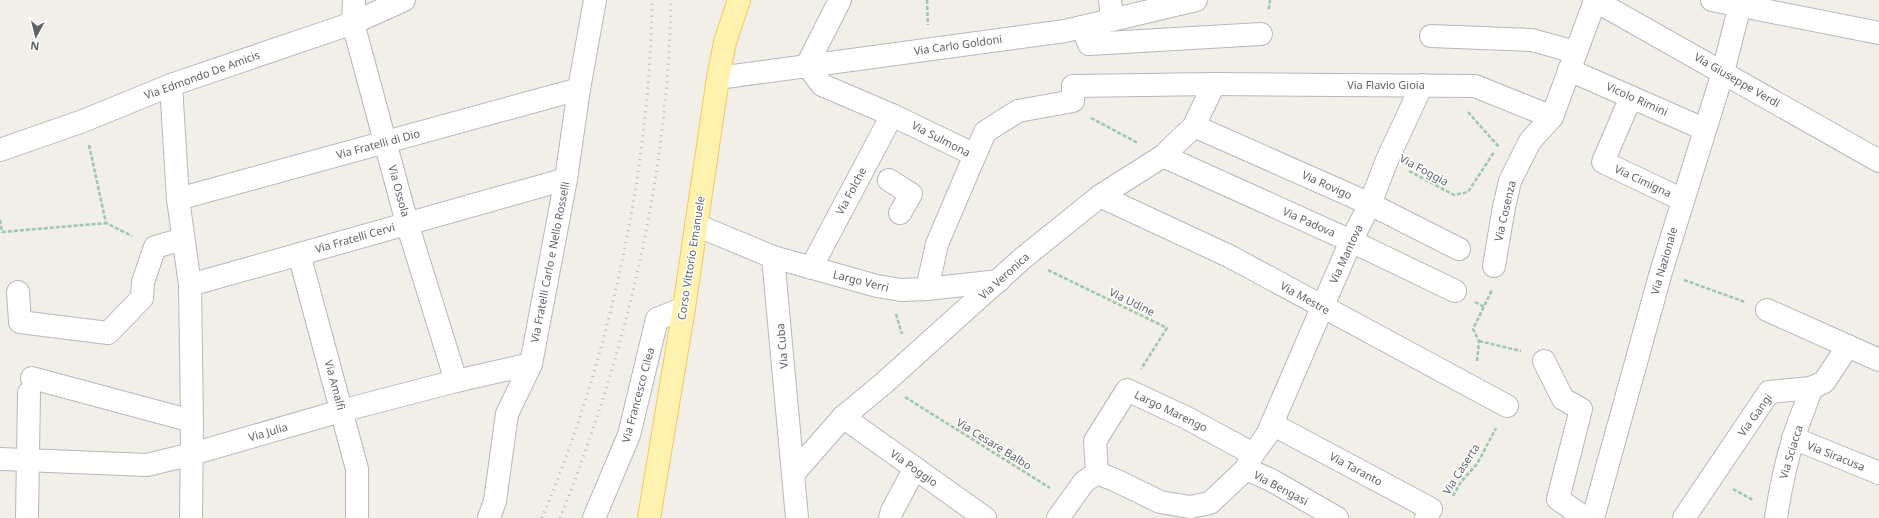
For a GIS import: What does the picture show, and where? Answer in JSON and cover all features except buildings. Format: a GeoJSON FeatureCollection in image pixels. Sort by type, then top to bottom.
{"type":"FeatureCollection","features":[{"type":"Feature","properties":{"kind":"main road"},"geometry":{"type":"LineString","coordinates":[[725,42],[728,9],[727,0]]}},
{"type":"Feature","properties":{"kind":"main road","name":"Corso Vittorio Emanuele"},"geometry":{"type":"LineString","coordinates":[[649,518],[684,308],[718,78],[725,42],[739,0]]}},
{"type":"Feature","properties":{"kind":"street","name":"Via Ossola"},"geometry":{"type":"LineString","coordinates":[[354,0],[353,23],[407,223],[456,381]]}},
{"type":"Feature","properties":{"kind":"street","name":"Via Edmondo De Amicis"},"geometry":{"type":"LineString","coordinates":[[0,150],[83,121],[171,85],[353,23],[404,0]]}},
{"type":"Feature","properties":{"kind":"street","name":"Via Fratelli Carlo e Nello Rosselli"},"geometry":{"type":"LineString","coordinates":[[489,518],[495,501],[507,414],[531,364],[566,178],[578,89],[595,0]]}},
{"type":"Feature","properties":{"kind":"street"},"geometry":{"type":"LineString","coordinates":[[808,66],[840,0]]}},
{"type":"Feature","properties":{"kind":"street","name":"Via Carlo Goldoni"},"geometry":{"type":"LineString","coordinates":[[718,78],[1065,31],[1082,27],[1111,10],[1196,0]]}},
{"type":"Feature","properties":{"kind":"street","name":"Via Cosenza"},"geometry":{"type":"LineString","coordinates":[[1494,266],[1510,181],[1530,141],[1552,116],[1595,0]]}},
{"type":"Feature","properties":{"kind":"street","name":"Via Giuseppe Verdi"},"geometry":{"type":"LineString","coordinates":[[1595,0],[1879,161]]}},
{"type":"Feature","properties":{"kind":"street"},"geometry":{"type":"LineString","coordinates":[[1712,0],[1879,33]]}},
{"type":"Feature","properties":{"kind":"street","name":"Via Nazionale"},"geometry":{"type":"LineString","coordinates":[[1593,518],[1661,272],[1704,129],[1723,72],[1740,6]]}},
{"type":"Feature","properties":{"kind":"street"},"geometry":{"type":"LineString","coordinates":[[1082,27],[1089,44],[1261,34]]}},
{"type":"Feature","properties":{"kind":"street"},"geometry":{"type":"LineString","coordinates":[[1431,36],[1532,40],[1572,61]]}},
{"type":"Feature","properties":{"kind":"street","name":"Vicolo Rimini"},"geometry":{"type":"LineString","coordinates":[[1572,61],[1631,97],[1704,129]]}},
{"type":"Feature","properties":{"kind":"street","name":"Via Sulmona"},"geometry":{"type":"LineString","coordinates":[[808,66],[822,85],[892,115],[975,155],[937,244],[927,290]]}},
{"type":"Feature","properties":{"kind":"street"},"geometry":{"type":"LineString","coordinates":[[975,155],[985,132],[1018,111],[1073,101],[1073,86],[1214,84]]}},
{"type":"Feature","properties":{"kind":"street","name":"Via Flavio Gioia"},"geometry":{"type":"LineString","coordinates":[[1214,84],[1475,86],[1552,116]]}},
{"type":"Feature","properties":{"kind":"street","name":"Via Veronica"},"geometry":{"type":"LineString","coordinates":[[794,473],[843,417],[909,361],[999,281],[1022,258],[1100,196],[1163,156],[1194,126],[1214,84]]}},
{"type":"Feature","properties":{"kind":"street"},"geometry":{"type":"LineString","coordinates":[[171,85],[178,199],[190,284],[192,421],[191,518]]}},
{"type":"Feature","properties":{"kind":"street","name":"Via Mantova"},"geometry":{"type":"LineString","coordinates":[[1097,473],[1160,502],[1190,508],[1210,503],[1250,462],[1267,435],[1351,241],[1370,204],[1387,160],[1422,85]]}},
{"type":"Feature","properties":{"kind":"street","name":"Via Fratelli di Dio"},"geometry":{"type":"LineString","coordinates":[[178,199],[578,89]]}},
{"type":"Feature","properties":{"kind":"street","name":"Via Cimigna"},"geometry":{"type":"LineString","coordinates":[[1631,97],[1603,162],[1683,200]]}},
{"type":"Feature","properties":{"kind":"street","name":"Via Folche"},"geometry":{"type":"LineString","coordinates":[[811,268],[878,174],[892,115]]}},
{"type":"Feature","properties":{"kind":"street","name":"Via Rovigo"},"geometry":{"type":"LineString","coordinates":[[1194,126],[1370,204],[1459,249]]}},
{"type":"Feature","properties":{"kind":"street","name":"Via Padova"},"geometry":{"type":"LineString","coordinates":[[1163,156],[1351,241],[1455,291]]}},
{"type":"Feature","properties":{"kind":"street"},"geometry":{"type":"LineString","coordinates":[[878,174],[911,194],[900,213]]}},
{"type":"Feature","properties":{"kind":"street","name":"Via Fratelli Cervi"},"geometry":{"type":"LineString","coordinates":[[190,284],[566,178]]}},
{"type":"Feature","properties":{"kind":"street","name":"Via Mestre"},"geometry":{"type":"LineString","coordinates":[[1100,196],[1231,257],[1507,406]]}},
{"type":"Feature","properties":{"kind":"street"},"geometry":{"type":"LineString","coordinates":[[696,225],[773,257]]}},
{"type":"Feature","properties":{"kind":"street"},"geometry":{"type":"LineString","coordinates":[[18,292],[20,322],[108,333],[142,298],[143,282],[155,247],[183,239]]}},
{"type":"Feature","properties":{"kind":"street","name":"Via Amalfi"},"geometry":{"type":"LineString","coordinates":[[300,254],[357,469],[357,518]]}},
{"type":"Feature","properties":{"kind":"street","name":"Largo Verri"},"geometry":{"type":"LineString","coordinates":[[773,257],[877,286],[901,290],[927,290],[999,281]]}},
{"type":"Feature","properties":{"kind":"street","name":"Via Cuba"},"geometry":{"type":"LineString","coordinates":[[773,257],[797,518]]}},
{"type":"Feature","properties":{"kind":"street","name":"Via Francesco Cilea"},"geometry":{"type":"LineString","coordinates":[[594,518],[629,435],[657,319],[684,308]]}},
{"type":"Feature","properties":{"kind":"street"},"geometry":{"type":"LineString","coordinates":[[1766,310],[1879,360]]}},
{"type":"Feature","properties":{"kind":"street","name":"Via Gangi"},"geometry":{"type":"LineString","coordinates":[[1684,518],[1770,392],[1811,388],[1824,382],[1848,346]]}},
{"type":"Feature","properties":{"kind":"street"},"geometry":{"type":"LineString","coordinates":[[1544,361],[1563,399],[1581,409],[1558,499],[1585,518]]}},
{"type":"Feature","properties":{"kind":"street","name":"Via Julia"},"geometry":{"type":"LineString","coordinates":[[0,459],[147,465],[192,454],[341,410],[531,364]]}},
{"type":"Feature","properties":{"kind":"street"},"geometry":{"type":"LineString","coordinates":[[26,518],[30,385],[192,421]]}},
{"type":"Feature","properties":{"kind":"street","name":"Via Sciacca"},"geometry":{"type":"LineString","coordinates":[[1776,518],[1781,484],[1793,438],[1806,406],[1811,388]]}},
{"type":"Feature","properties":{"kind":"street","name":"Largo Marengo"},"geometry":{"type":"LineString","coordinates":[[1097,473],[1095,440],[1127,390],[1187,418],[1250,462]]}},
{"type":"Feature","properties":{"kind":"street","name":"Via Poggio"},"geometry":{"type":"LineString","coordinates":[[843,417],[985,518]]}},
{"type":"Feature","properties":{"kind":"street","name":"Via Taranto"},"geometry":{"type":"LineString","coordinates":[[1272,424],[1429,513]]}},
{"type":"Feature","properties":{"kind":"street","name":"Via Siracusa"},"geometry":{"type":"LineString","coordinates":[[1793,438],[1879,473]]}},
{"type":"Feature","properties":{"kind":"street","name":"Via Bengasi"},"geometry":{"type":"LineString","coordinates":[[1250,462],[1271,480],[1337,518]]}},
{"type":"Feature","properties":{"kind":"street"},"geometry":{"type":"LineString","coordinates":[[890,518],[892,511],[915,468]]}},
{"type":"Feature","properties":{"kind":"street"},"geometry":{"type":"LineString","coordinates":[[1065,510],[1084,482],[1097,473]]}},
{"type":"Feature","properties":{"kind":"path"},"geometry":{"type":"LineString","coordinates":[[1449,86],[1456,99],[1502,150]]}},
{"type":"Feature","properties":{"kind":"path"},"geometry":{"type":"LineString","coordinates":[[1073,101],[1093,120],[1130,139]]}},
{"type":"Feature","properties":{"kind":"path"},"geometry":{"type":"LineString","coordinates":[[83,121],[106,223]]}},
{"type":"Feature","properties":{"kind":"path","name":"Via Foggia"},"geometry":{"type":"LineString","coordinates":[[1387,160],[1454,195],[1468,192],[1498,145]]}},
{"type":"Feature","properties":{"kind":"path"},"geometry":{"type":"LineString","coordinates":[[0,220],[2,232],[106,223],[155,247]]}},
{"type":"Feature","properties":{"kind":"path","name":"Via Udine"},"geometry":{"type":"LineString","coordinates":[[1022,258],[1167,328],[1127,390]]}},
{"type":"Feature","properties":{"kind":"path"},"geometry":{"type":"LineString","coordinates":[[1471,386],[1476,375],[1479,341],[1473,329],[1495,284],[1497,272],[1494,266]]}},
{"type":"Feature","properties":{"kind":"path"},"geometry":{"type":"LineString","coordinates":[[1661,272],[1766,310]]}},
{"type":"Feature","properties":{"kind":"path"},"geometry":{"type":"LineString","coordinates":[[901,290],[896,314],[909,361]]}},
{"type":"Feature","properties":{"kind":"path"},"geometry":{"type":"LineString","coordinates":[[1479,341],[1523,351],[1544,361]]}},
{"type":"Feature","properties":{"kind":"path","name":"Via Cesare Balbo"},"geometry":{"type":"LineString","coordinates":[[909,399],[1065,510]]}},
{"type":"Feature","properties":{"kind":"path","name":"Via Caserta"},"geometry":{"type":"LineString","coordinates":[[1429,513],[1448,505],[1461,482],[1477,464],[1507,406]]}},
{"type":"Feature","properties":{"kind":"path"},"geometry":{"type":"LineString","coordinates":[[1711,478],[1755,500]]}},
{"type":"Feature","properties":{"kind":"railway"},"geometry":{"type":"LineString","coordinates":[[542,518],[566,457],[587,394],[606,330],[621,264],[634,198],[643,132],[649,65],[652,0]]}},
{"type":"Feature","properties":{"kind":"railway"},"geometry":{"type":"LineString","coordinates":[[560,518],[584,456],[605,393],[639,264],[652,199],[662,133],[668,67],[671,0]]}}]}
